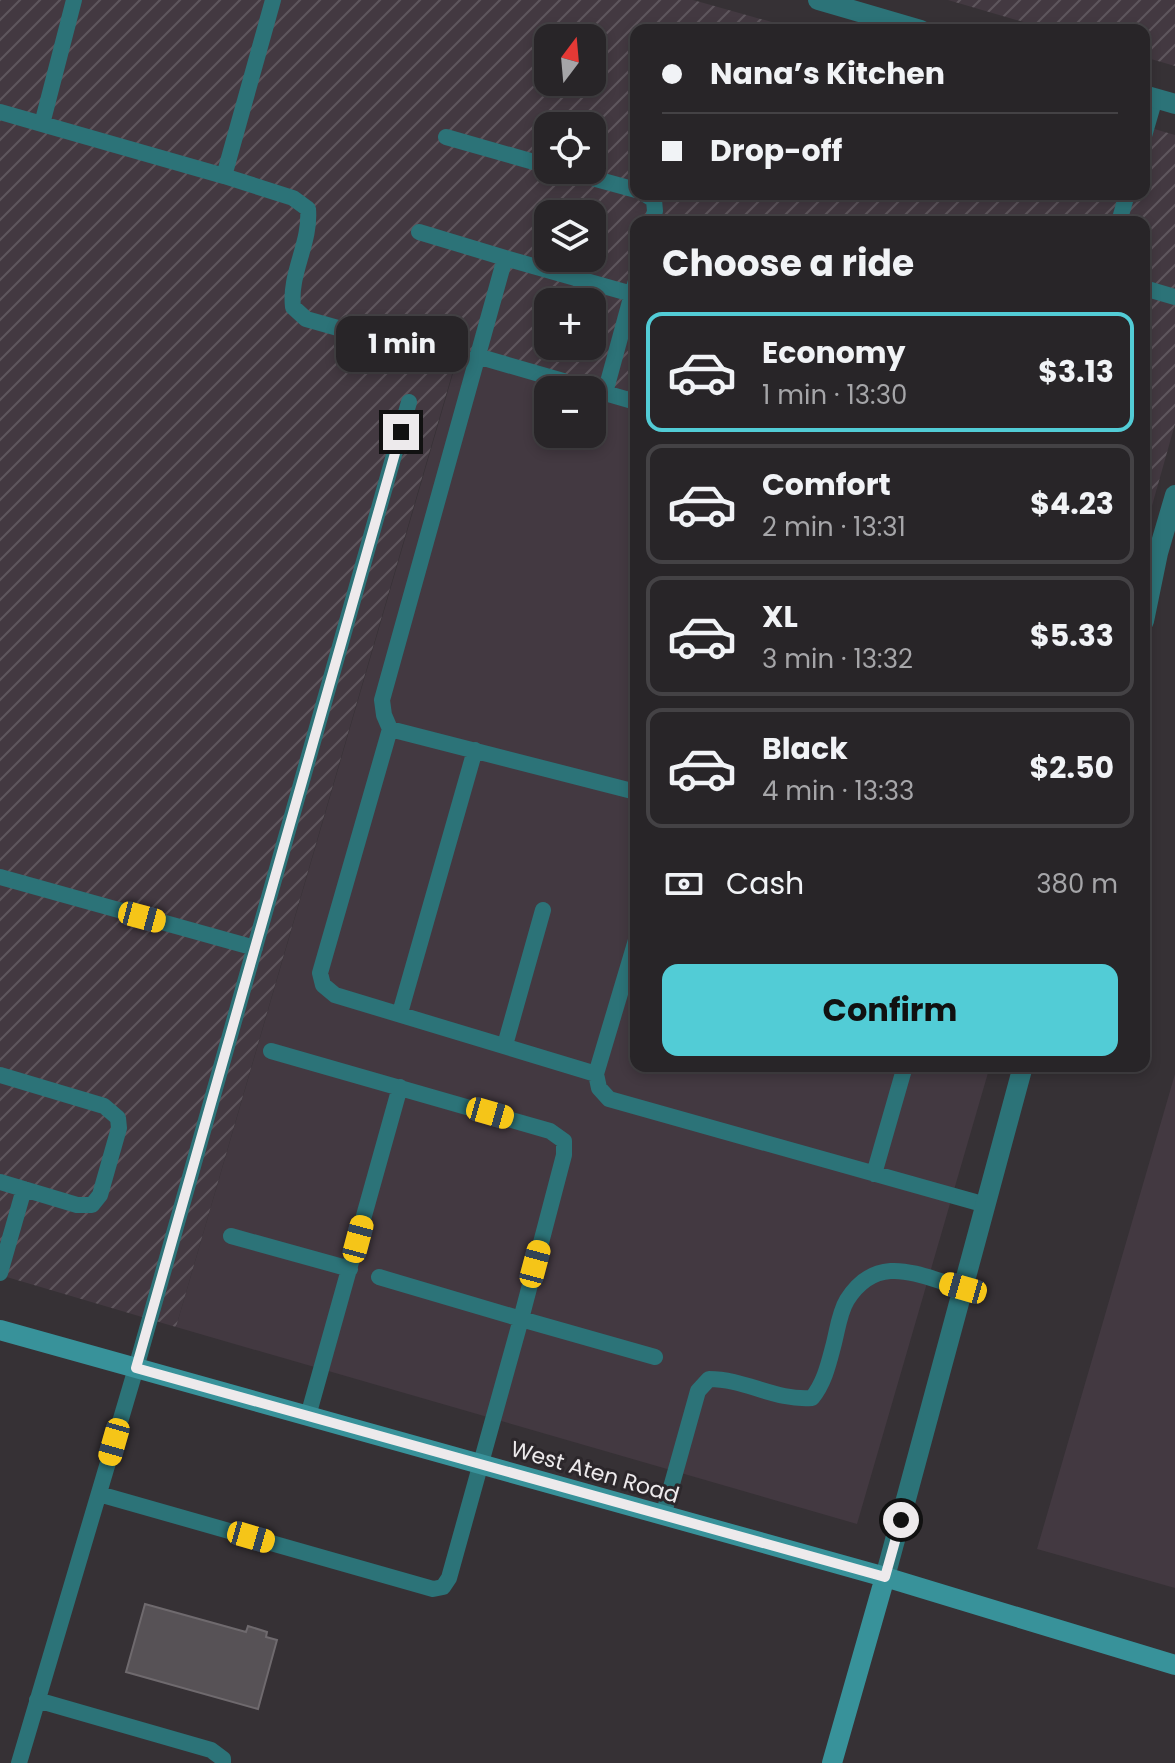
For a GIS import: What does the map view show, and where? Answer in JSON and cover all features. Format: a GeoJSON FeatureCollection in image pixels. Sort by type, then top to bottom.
{"type":"FeatureCollection","features":[{"type":"Feature","properties":{"kind":"street"},"geometry":{"type":"LineString","coordinates":[[818,0],[900,24]]}},
{"type":"Feature","properties":{"kind":"street"},"geometry":{"type":"LineString","coordinates":[[1150,590],[1175,495]]}},
{"type":"Feature","properties":{"kind":"street"},"geometry":{"type":"LineString","coordinates":[[832,1763],[1021,1072]]}},
{"type":"Feature","properties":{"kind":"street","name":"West Aten Road"},"geometry":{"type":"LineString","coordinates":[[0,1330],[885,1577],[1175,1665]]}},
{"type":"Feature","properties":{"kind":"lane"},"geometry":{"type":"LineString","coordinates":[[42,124],[74,0]]}},
{"type":"Feature","properties":{"kind":"lane"},"geometry":{"type":"LineString","coordinates":[[224,176],[273,0]]}},
{"type":"Feature","properties":{"kind":"lane"},"geometry":{"type":"LineString","coordinates":[[1150,120],[1158,99]]}},
{"type":"Feature","properties":{"kind":"lane"},"geometry":{"type":"LineString","coordinates":[[0,112],[293,198],[308,209],[310,226],[291,292],[293,307],[306,319],[423,352]]}},
{"type":"Feature","properties":{"kind":"lane"},"geometry":{"type":"LineString","coordinates":[[446,137],[534,162]]}},
{"type":"Feature","properties":{"kind":"lane"},"geometry":{"type":"LineString","coordinates":[[606,182],[630,188]]}},
{"type":"Feature","properties":{"kind":"lane"},"geometry":{"type":"LineString","coordinates":[[419,232],[505,258],[630,287]]}},
{"type":"Feature","properties":{"kind":"lane"},"geometry":{"type":"LineString","coordinates":[[505,258],[382,700],[390,729],[320,973],[323,985],[335,995],[596,1074]]}},
{"type":"Feature","properties":{"kind":"lane"},"geometry":{"type":"LineString","coordinates":[[1150,290],[1175,297]]}},
{"type":"Feature","properties":{"kind":"lane"},"geometry":{"type":"LineString","coordinates":[[606,389],[630,302]]}},
{"type":"Feature","properties":{"kind":"lane"},"geometry":{"type":"LineString","coordinates":[[477,356],[546,376]]}},
{"type":"Feature","properties":{"kind":"lane"},"geometry":{"type":"LineString","coordinates":[[606,393],[630,400]]}},
{"type":"Feature","properties":{"kind":"lane"},"geometry":{"type":"LineString","coordinates":[[19,1763],[136,1368],[409,402]]}},
{"type":"Feature","properties":{"kind":"lane"},"geometry":{"type":"LineString","coordinates":[[390,729],[630,790]]}},
{"type":"Feature","properties":{"kind":"lane"},"geometry":{"type":"LineString","coordinates":[[400,1013],[475,750]]}},
{"type":"Feature","properties":{"kind":"lane"},"geometry":{"type":"LineString","coordinates":[[0,877],[255,948]]}},
{"type":"Feature","properties":{"kind":"lane"},"geometry":{"type":"LineString","coordinates":[[505,1045],[543,910]]}},
{"type":"Feature","properties":{"kind":"lane"},"geometry":{"type":"LineString","coordinates":[[630,960],[596,1074],[599,1088],[609,1099],[986,1205]]}},
{"type":"Feature","properties":{"kind":"lane"},"geometry":{"type":"LineString","coordinates":[[99,1494],[433,1589],[443,1587],[449,1578],[521,1319],[564,1155],[564,1141],[550,1131],[271,1051]]}},
{"type":"Feature","properties":{"kind":"lane"},"geometry":{"type":"LineString","coordinates":[[874,1174],[903,1072]]}},
{"type":"Feature","properties":{"kind":"lane"},"geometry":{"type":"LineString","coordinates":[[0,1075],[104,1106],[118,1118],[119,1128],[100,1195],[92,1205],[77,1205],[0,1182]]}},
{"type":"Feature","properties":{"kind":"lane"},"geometry":{"type":"LineString","coordinates":[[308,1416],[400,1087]]}},
{"type":"Feature","properties":{"kind":"lane"},"geometry":{"type":"LineString","coordinates":[[0,1273],[24,1189]]}},
{"type":"Feature","properties":{"kind":"lane"},"geometry":{"type":"LineString","coordinates":[[231,1236],[350,1269]]}},
{"type":"Feature","properties":{"kind":"lane"},"geometry":{"type":"LineString","coordinates":[[663,1516],[698,1391],[709,1379],[724,1379],[793,1400],[812,1398],[822,1386],[846,1301],[864,1280],[880,1270],[901,1271],[963,1288]]}},
{"type":"Feature","properties":{"kind":"lane"},"geometry":{"type":"LineString","coordinates":[[379,1277],[655,1357]]}},
{"type":"Feature","properties":{"kind":"lane"},"geometry":{"type":"LineString","coordinates":[[37,1700],[211,1750],[223,1759],[223,1763]]}},
{"type":"Feature","properties":{"kind":"shaded area"},"geometry":{"type":"Polygon","coordinates":[[[0,0],[693,0],[779,24],[630,24],[630,200],[1150,200],[1150,128],[1175,135],[1175,424],[1150,513],[1150,216],[630,216],[630,406],[606,399],[606,376],[534,376],[534,379],[457,357],[176,1327],[0,1275],[0,0]]]}},
{"type":"Feature","properties":{"kind":"shaded area"},"geometry":{"type":"Polygon","coordinates":[[[948,0],[1175,0],[1175,66],[1150,59],[1150,24],[1030,24],[948,0]]]}},
{"type":"Feature","properties":{"kind":"shaded area"},"geometry":{"type":"Polygon","coordinates":[[[458,356],[534,378],[534,448],[606,448],[606,399],[630,406],[630,1072],[988,1072],[857,1524],[176,1327],[458,356]]]}},
{"type":"Feature","properties":{"kind":"shaded area"},"geometry":{"type":"Polygon","coordinates":[[[1175,1074],[1175,1588],[1037,1549],[1175,1074]]]}},
{"type":"Feature","properties":{"kind":"building"},"geometry":{"type":"Polygon","coordinates":[[[145,1604],[246,1632],[248,1626],[267,1632],[266,1637],[277,1640],[258,1709],[126,1672],[145,1604]]]}},
{"type":"Feature","properties":{"kind":"route"},"geometry":{"type":"LineString","coordinates":[[401,432],[136,1368],[885,1577],[901,1520]]}}]}
